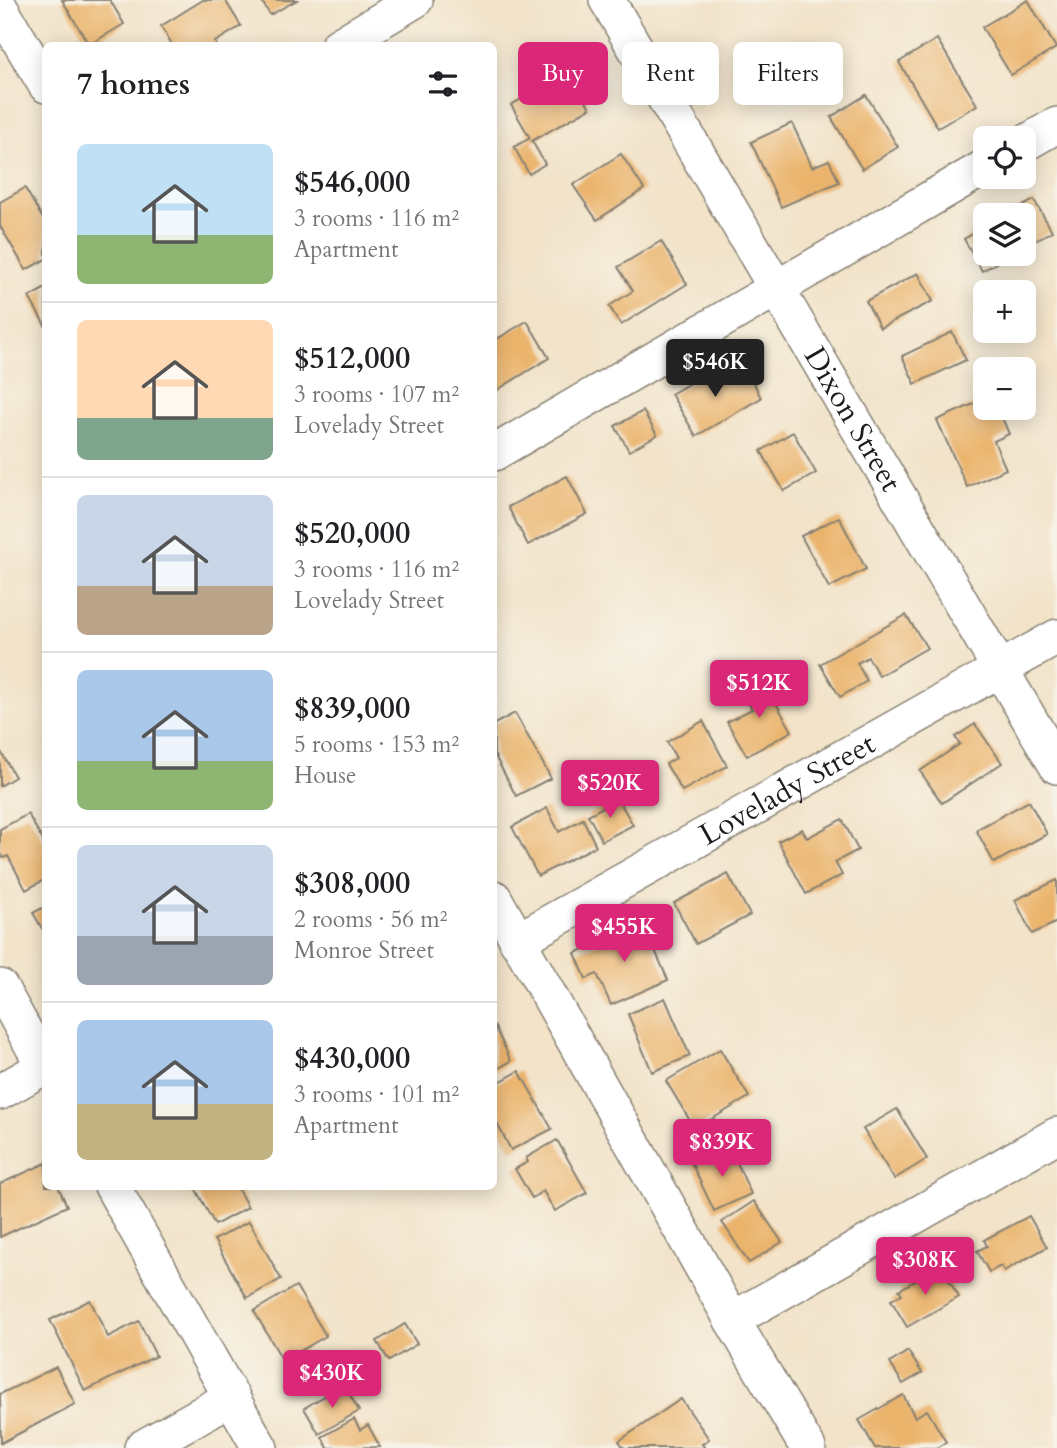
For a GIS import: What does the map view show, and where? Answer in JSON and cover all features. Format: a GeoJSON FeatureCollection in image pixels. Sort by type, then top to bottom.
{"type":"FeatureCollection","features":[{"type":"Feature","properties":{"kind":"street"},"geometry":{"type":"LineString","coordinates":[[345,42],[415,0]]}},
{"type":"Feature","properties":{"kind":"street","name":"Dixon Street"},"geometry":{"type":"LineString","coordinates":[[607,0],[1057,766]]}},
{"type":"Feature","properties":{"kind":"street"},"geometry":{"type":"LineString","coordinates":[[0,8],[42,78]]}},
{"type":"Feature","properties":{"kind":"street"},"geometry":{"type":"LineString","coordinates":[[1036,137],[1057,125]]}},
{"type":"Feature","properties":{"kind":"street"},"geometry":{"type":"LineString","coordinates":[[497,451],[973,174]]}},
{"type":"Feature","properties":{"kind":"street","name":"Lovelady Street"},"geometry":{"type":"LineString","coordinates":[[517,941],[1057,637]]}},
{"type":"Feature","properties":{"kind":"street"},"geometry":{"type":"LineString","coordinates":[[497,904],[732,1320],[808,1448]]}},
{"type":"Feature","properties":{"kind":"street"},"geometry":{"type":"LineString","coordinates":[[0,987],[42,1064]]}},
{"type":"Feature","properties":{"kind":"street"},"geometry":{"type":"LineString","coordinates":[[0,1092],[42,1071]]}},
{"type":"Feature","properties":{"kind":"street"},"geometry":{"type":"LineString","coordinates":[[732,1320],[1057,1135]]}},
{"type":"Feature","properties":{"kind":"street"},"geometry":{"type":"LineString","coordinates":[[114,1190],[260,1448]]}},
{"type":"Feature","properties":{"kind":"street"},"geometry":{"type":"LineString","coordinates":[[142,1448],[232,1397]]}},
{"type":"Feature","properties":{"kind":"building"},"geometry":{"type":"Polygon","coordinates":[[[62,0],[110,0],[124,24],[94,42],[87,42],[62,0]]]}},
{"type":"Feature","properties":{"kind":"building"},"geometry":{"type":"Polygon","coordinates":[[[203,0],[225,0],[241,26],[215,42],[171,42],[161,26],[203,0]]]}},
{"type":"Feature","properties":{"kind":"building"},"geometry":{"type":"Polygon","coordinates":[[[261,0],[297,0],[270,15],[261,0]]]}},
{"type":"Feature","properties":{"kind":"building"},"geometry":{"type":"Polygon","coordinates":[[[1028,0],[1056,48],[1011,75],[982,27],[1028,0]]]}},
{"type":"Feature","properties":{"kind":"building"},"geometry":{"type":"Polygon","coordinates":[[[937,39],[977,105],[938,128],[899,62],[937,39]]]}},
{"type":"Feature","properties":{"kind":"building"},"geometry":{"type":"Polygon","coordinates":[[[866,95],[898,147],[862,169],[831,117],[866,95]]]}},
{"type":"Feature","properties":{"kind":"building"},"geometry":{"type":"Polygon","coordinates":[[[518,101],[518,105],[588,105],[590,108],[532,141],[545,164],[529,174],[514,147],[530,138],[511,105],[518,101]]]}},
{"type":"Feature","properties":{"kind":"building"},"geometry":{"type":"Polygon","coordinates":[[[792,123],[812,167],[829,160],[839,182],[781,207],[751,142],[792,123]]]}},
{"type":"Feature","properties":{"kind":"building"},"geometry":{"type":"Polygon","coordinates":[[[621,154],[644,189],[597,220],[573,185],[621,154]]]}},
{"type":"Feature","properties":{"kind":"building"},"geometry":{"type":"Polygon","coordinates":[[[25,188],[42,217],[42,261],[26,270],[0,226],[0,202],[25,188]]]}},
{"type":"Feature","properties":{"kind":"building"},"geometry":{"type":"Polygon","coordinates":[[[1036,203],[1052,231],[1036,240],[1036,203]]]}},
{"type":"Feature","properties":{"kind":"building"},"geometry":{"type":"Polygon","coordinates":[[[973,234],[973,255],[964,239],[973,234]]]}},
{"type":"Feature","properties":{"kind":"building"},"geometry":{"type":"Polygon","coordinates":[[[661,241],[687,284],[621,325],[609,306],[633,291],[618,267],[661,241]]]}},
{"type":"Feature","properties":{"kind":"building"},"geometry":{"type":"Polygon","coordinates":[[[918,273],[933,301],[880,328],[866,301],[918,273]]]}},
{"type":"Feature","properties":{"kind":"building"},"geometry":{"type":"Polygon","coordinates":[[[42,290],[42,320],[29,297],[42,290]]]}},
{"type":"Feature","properties":{"kind":"building"},"geometry":{"type":"Polygon","coordinates":[[[527,321],[549,358],[497,390],[497,339],[527,321]]]}},
{"type":"Feature","properties":{"kind":"building"},"geometry":{"type":"Polygon","coordinates":[[[952,332],[966,360],[915,384],[902,356],[952,332]]]}},
{"type":"Feature","properties":{"kind":"building"},"geometry":{"type":"Polygon","coordinates":[[[734,368],[740,378],[749,373],[761,398],[696,436],[671,394],[712,370],[717,378],[734,368]]]}},
{"type":"Feature","properties":{"kind":"building"},"geometry":{"type":"Polygon","coordinates":[[[973,404],[973,420],[1003,420],[1009,434],[994,441],[1006,469],[967,487],[937,420],[973,404]]]}},
{"type":"Feature","properties":{"kind":"building"},"geometry":{"type":"Polygon","coordinates":[[[643,411],[657,435],[629,451],[615,426],[643,411]]]}},
{"type":"Feature","properties":{"kind":"building"},"geometry":{"type":"Polygon","coordinates":[[[793,432],[816,473],[784,491],[761,451],[793,432]]]}},
{"type":"Feature","properties":{"kind":"building"},"geometry":{"type":"Polygon","coordinates":[[[567,476],[587,514],[528,545],[508,507],[567,476]]]}},
{"type":"Feature","properties":{"kind":"building"},"geometry":{"type":"Polygon","coordinates":[[[839,517],[866,569],[829,588],[801,536],[839,517]]]}},
{"type":"Feature","properties":{"kind":"building"},"geometry":{"type":"Polygon","coordinates":[[[906,615],[927,648],[879,676],[868,657],[857,663],[867,681],[840,697],[820,664],[906,615]]]}},
{"type":"Feature","properties":{"kind":"building"},"geometry":{"type":"Polygon","coordinates":[[[762,679],[792,731],[747,756],[727,722],[752,709],[742,691],[762,679]]]}},
{"type":"Feature","properties":{"kind":"building"},"geometry":{"type":"Polygon","coordinates":[[[515,713],[551,778],[516,796],[497,760],[497,722],[515,713]]]}},
{"type":"Feature","properties":{"kind":"building"},"geometry":{"type":"Polygon","coordinates":[[[703,721],[727,766],[682,791],[666,764],[676,758],[667,742],[703,721]]]}},
{"type":"Feature","properties":{"kind":"building"},"geometry":{"type":"Polygon","coordinates":[[[975,724],[1002,763],[942,803],[920,771],[960,744],[955,737],[975,724]]]}},
{"type":"Feature","properties":{"kind":"building"},"geometry":{"type":"Polygon","coordinates":[[[0,750],[15,777],[0,786],[0,750]]]}},
{"type":"Feature","properties":{"kind":"building"},"geometry":{"type":"Polygon","coordinates":[[[618,799],[633,825],[602,841],[588,815],[618,799]]]}},
{"type":"Feature","properties":{"kind":"building"},"geometry":{"type":"Polygon","coordinates":[[[1029,801],[1047,834],[994,863],[976,830],[1029,801]]]}},
{"type":"Feature","properties":{"kind":"building"},"geometry":{"type":"Polygon","coordinates":[[[547,808],[559,832],[583,819],[596,846],[538,876],[512,827],[547,808]]]}},
{"type":"Feature","properties":{"kind":"building"},"geometry":{"type":"Polygon","coordinates":[[[28,814],[42,839],[42,881],[26,890],[8,856],[3,858],[0,852],[0,829],[28,814]]]}},
{"type":"Feature","properties":{"kind":"building"},"geometry":{"type":"Polygon","coordinates":[[[842,819],[858,850],[835,862],[842,875],[806,894],[778,841],[802,829],[807,838],[842,819]]]}},
{"type":"Feature","properties":{"kind":"building"},"geometry":{"type":"Polygon","coordinates":[[[728,874],[750,915],[696,944],[674,903],[728,874]]]}},
{"type":"Feature","properties":{"kind":"building"},"geometry":{"type":"Polygon","coordinates":[[[1057,880],[1057,922],[1032,934],[1015,900],[1057,880]]]}},
{"type":"Feature","properties":{"kind":"building"},"geometry":{"type":"Polygon","coordinates":[[[42,908],[42,928],[33,913],[42,908]]]}},
{"type":"Feature","properties":{"kind":"building"},"geometry":{"type":"Polygon","coordinates":[[[643,923],[668,980],[611,1005],[597,974],[586,979],[575,953],[643,923]]]}},
{"type":"Feature","properties":{"kind":"building"},"geometry":{"type":"Polygon","coordinates":[[[665,998],[690,1056],[652,1072],[628,1014],[665,998]]]}},
{"type":"Feature","properties":{"kind":"building"},"geometry":{"type":"Polygon","coordinates":[[[497,1031],[511,1061],[497,1069],[497,1031]]]}},
{"type":"Feature","properties":{"kind":"building"},"geometry":{"type":"Polygon","coordinates":[[[720,1049],[749,1097],[695,1129],[666,1081],[720,1049]]]}},
{"type":"Feature","properties":{"kind":"building"},"geometry":{"type":"Polygon","coordinates":[[[519,1071],[552,1129],[511,1150],[497,1124],[497,1083],[519,1071]]]}},
{"type":"Feature","properties":{"kind":"building"},"geometry":{"type":"Polygon","coordinates":[[[897,1109],[927,1159],[894,1179],[863,1129],[897,1109]]]}},
{"type":"Feature","properties":{"kind":"building"},"geometry":{"type":"Polygon","coordinates":[[[557,1140],[587,1193],[555,1211],[543,1191],[532,1198],[515,1169],[528,1162],[526,1158],[557,1140]]]}},
{"type":"Feature","properties":{"kind":"building"},"geometry":{"type":"Polygon","coordinates":[[[730,1147],[751,1194],[714,1211],[692,1164],[730,1147]]]}},
{"type":"Feature","properties":{"kind":"building"},"geometry":{"type":"Polygon","coordinates":[[[42,1165],[42,1190],[60,1190],[67,1206],[0,1237],[0,1184],[42,1165]]]}},
{"type":"Feature","properties":{"kind":"building"},"geometry":{"type":"Polygon","coordinates":[[[196,1190],[238,1190],[248,1207],[215,1225],[196,1190]]]}},
{"type":"Feature","properties":{"kind":"building"},"geometry":{"type":"Polygon","coordinates":[[[754,1201],[782,1242],[749,1263],[722,1222],[754,1201]]]}},
{"type":"Feature","properties":{"kind":"building"},"geometry":{"type":"Polygon","coordinates":[[[1029,1216],[1047,1247],[1004,1271],[1001,1266],[989,1272],[977,1251],[987,1246],[984,1240],[1029,1216]]]}},
{"type":"Feature","properties":{"kind":"building"},"geometry":{"type":"Polygon","coordinates":[[[249,1221],[281,1279],[247,1298],[214,1240],[249,1221]]]}},
{"type":"Feature","properties":{"kind":"building"},"geometry":{"type":"Polygon","coordinates":[[[940,1266],[959,1297],[907,1327],[891,1300],[902,1294],[899,1290],[940,1266]]]}},
{"type":"Feature","properties":{"kind":"building"},"geometry":{"type":"Polygon","coordinates":[[[296,1286],[326,1336],[283,1361],[254,1311],[296,1286]]]}},
{"type":"Feature","properties":{"kind":"building"},"geometry":{"type":"Polygon","coordinates":[[[90,1300],[108,1337],[139,1321],[156,1356],[85,1391],[50,1320],[90,1300]]]}},
{"type":"Feature","properties":{"kind":"building"},"geometry":{"type":"Polygon","coordinates":[[[405,1324],[417,1344],[389,1361],[377,1341],[405,1324]]]}},
{"type":"Feature","properties":{"kind":"building"},"geometry":{"type":"Polygon","coordinates":[[[908,1351],[922,1373],[903,1384],[890,1363],[908,1351]]]}},
{"type":"Feature","properties":{"kind":"building"},"geometry":{"type":"Polygon","coordinates":[[[56,1367],[75,1404],[1,1443],[0,1394],[56,1367]]]}},
{"type":"Feature","properties":{"kind":"building"},"geometry":{"type":"Polygon","coordinates":[[[344,1385],[359,1411],[319,1434],[304,1408],[344,1385]]]}},
{"type":"Feature","properties":{"kind":"building"},"geometry":{"type":"Polygon","coordinates":[[[903,1395],[915,1417],[927,1410],[946,1442],[936,1448],[875,1448],[859,1420],[903,1395]]]}},
{"type":"Feature","properties":{"kind":"building"},"geometry":{"type":"Polygon","coordinates":[[[681,1399],[709,1439],[702,1444],[705,1448],[624,1448],[619,1441],[681,1399]]]}},
{"type":"Feature","properties":{"kind":"building"},"geometry":{"type":"Polygon","coordinates":[[[354,1419],[360,1430],[368,1425],[380,1447],[328,1448],[322,1437],[354,1419]]]}}]}
